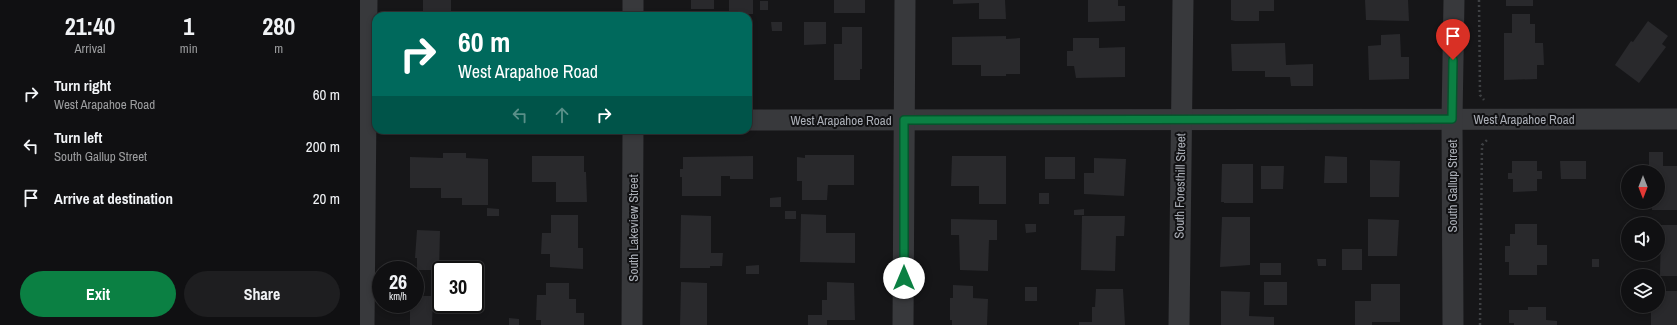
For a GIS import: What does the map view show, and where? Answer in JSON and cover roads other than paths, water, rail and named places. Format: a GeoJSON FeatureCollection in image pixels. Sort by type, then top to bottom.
{"type":"FeatureCollection","features":[{"type":"Feature","properties":{"kind":"street"},"geometry":{"type":"LineString","coordinates":[[364,325],[368,120],[367,0]]}},
{"type":"Feature","properties":{"kind":"street"},"geometry":{"type":"LineString","coordinates":[[633,0],[633,12]]}},
{"type":"Feature","properties":{"kind":"street"},"geometry":{"type":"LineString","coordinates":[[903,325],[905,0]]}},
{"type":"Feature","properties":{"kind":"street","name":"South Foresthill Street"},"geometry":{"type":"LineString","coordinates":[[1179,325],[1183,0]]}},
{"type":"Feature","properties":{"kind":"street","name":"South Gallup Street"},"geometry":{"type":"LineString","coordinates":[[1453,325],[1452,119],[1454,0]]}},
{"type":"Feature","properties":{"kind":"street","name":"West Arapahoe Road"},"geometry":{"type":"LineString","coordinates":[[752,120],[1677,119]]}},
{"type":"Feature","properties":{"kind":"street","name":"South Lakeview Street"},"geometry":{"type":"LineString","coordinates":[[632,325],[633,134]]}}]}
